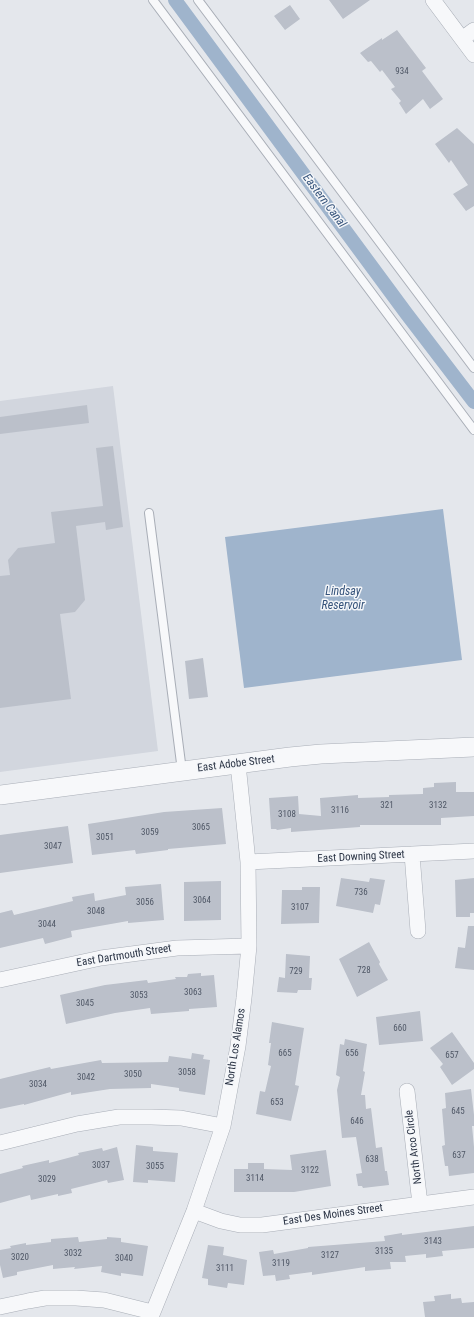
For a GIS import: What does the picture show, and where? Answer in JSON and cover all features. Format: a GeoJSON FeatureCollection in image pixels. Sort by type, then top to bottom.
{"type":"FeatureCollection","features":[{"type":"Feature","properties":{"kind":"street"},"geometry":{"type":"LineString","coordinates":[[433,0],[474,55]]}},
{"type":"Feature","properties":{"kind":"street"},"geometry":{"type":"LineString","coordinates":[[462,39],[474,30]]}},
{"type":"Feature","properties":{"kind":"street","name":"East Adobe Street"},"geometry":{"type":"LineString","coordinates":[[0,795],[322,754],[474,747]]}},
{"type":"Feature","properties":{"kind":"street","name":"North Los Alamos"},"geometry":{"type":"LineString","coordinates":[[152,1315],[194,1211],[222,1126],[238,1046],[249,946],[248,862],[238,764]]}},
{"type":"Feature","properties":{"kind":"street","name":"East Downing Street"},"geometry":{"type":"LineString","coordinates":[[248,862],[474,851]]}},
{"type":"Feature","properties":{"kind":"street"},"geometry":{"type":"LineString","coordinates":[[412,854],[418,931]]}},
{"type":"Feature","properties":{"kind":"street","name":"East Dartmouth Street"},"geometry":{"type":"LineString","coordinates":[[0,980],[101,958],[177,948],[249,946]]}},
{"type":"Feature","properties":{"kind":"street","name":"North Arco Circle"},"geometry":{"type":"LineString","coordinates":[[407,1091],[420,1204]]}},
{"type":"Feature","properties":{"kind":"street"},"geometry":{"type":"LineString","coordinates":[[0,1143],[77,1124],[119,1117],[181,1118],[222,1126]]}},
{"type":"Feature","properties":{"kind":"street","name":"East Des Moines Street"},"geometry":{"type":"LineString","coordinates":[[194,1211],[240,1225],[262,1225],[474,1197]]}},
{"type":"Feature","properties":{"kind":"street"},"geometry":{"type":"LineString","coordinates":[[0,1307],[45,1298],[76,1298],[104,1300],[152,1315]]}},
{"type":"Feature","properties":{"kind":"lane"},"geometry":{"type":"LineString","coordinates":[[152,0],[474,430]]}},
{"type":"Feature","properties":{"kind":"lane"},"geometry":{"type":"LineString","coordinates":[[198,0],[474,368]]}},
{"type":"Feature","properties":{"kind":"lane"},"geometry":{"type":"LineString","coordinates":[[149,513],[182,771]]}},
{"type":"Feature","properties":{"kind":"shaded area"},"geometry":{"type":"Polygon","coordinates":[[[113,386],[158,751],[0,772],[0,401],[113,386]]]}},
{"type":"Feature","properties":{"kind":"water","name":"Lindsay Reservoir"},"geometry":{"type":"Polygon","coordinates":[[[443,509],[462,660],[244,688],[225,537],[443,509]]]}},
{"type":"Feature","properties":{"kind":"building"},"geometry":{"type":"Polygon","coordinates":[[[329,0],[370,0],[343,19],[329,0]]]}},
{"type":"Feature","properties":{"kind":"building"},"geometry":{"type":"Polygon","coordinates":[[[290,5],[300,19],[285,30],[274,16],[290,5]]]}},
{"type":"Feature","properties":{"kind":"building"},"geometry":{"type":"Polygon","coordinates":[[[397,30],[426,68],[422,71],[443,99],[430,109],[423,99],[406,114],[399,103],[401,101],[391,89],[395,87],[382,70],[380,72],[371,61],[368,62],[360,53],[397,30]]]}},
{"type":"Feature","properties":{"kind":"building"},"geometry":{"type":"Polygon","coordinates":[[[457,128],[474,144],[474,206],[466,211],[453,194],[468,185],[451,160],[449,163],[435,144],[457,128]]]}},
{"type":"Feature","properties":{"kind":"building"},"geometry":{"type":"Polygon","coordinates":[[[87,405],[89,423],[0,434],[0,417],[87,405]]]}},
{"type":"Feature","properties":{"kind":"building"},"geometry":{"type":"Polygon","coordinates":[[[113,446],[123,527],[106,530],[105,522],[76,526],[85,600],[75,612],[60,614],[71,699],[0,708],[0,576],[10,575],[8,560],[18,548],[55,543],[51,512],[103,506],[96,448],[113,446]]]}},
{"type":"Feature","properties":{"kind":"building"},"geometry":{"type":"Polygon","coordinates":[[[203,658],[208,697],[189,699],[185,661],[203,658]]]}},
{"type":"Feature","properties":{"kind":"building"},"geometry":{"type":"Polygon","coordinates":[[[456,782],[456,792],[474,792],[474,816],[441,818],[441,825],[360,825],[360,827],[291,832],[291,828],[277,830],[271,829],[269,798],[298,796],[299,814],[321,816],[320,798],[358,795],[358,798],[389,797],[389,795],[423,794],[423,788],[434,787],[434,783],[456,782]]]}},
{"type":"Feature","properties":{"kind":"building"},"geometry":{"type":"Polygon","coordinates":[[[222,808],[226,844],[168,849],[136,854],[135,850],[92,855],[88,824],[164,812],[222,808]]]}},
{"type":"Feature","properties":{"kind":"building"},"geometry":{"type":"Polygon","coordinates":[[[68,826],[73,863],[0,873],[0,835],[68,826]]]}},
{"type":"Feature","properties":{"kind":"building"},"geometry":{"type":"Polygon","coordinates":[[[341,878],[369,882],[370,878],[385,880],[380,905],[375,904],[373,913],[336,906],[341,878]]]}},
{"type":"Feature","properties":{"kind":"building"},"geometry":{"type":"Polygon","coordinates":[[[474,878],[474,913],[470,913],[470,917],[456,917],[455,880],[474,878]]]}},
{"type":"Feature","properties":{"kind":"building"},"geometry":{"type":"Polygon","coordinates":[[[221,881],[221,920],[184,921],[184,882],[221,881]]]}},
{"type":"Feature","properties":{"kind":"building"},"geometry":{"type":"Polygon","coordinates":[[[161,884],[164,920],[128,923],[128,921],[71,931],[72,937],[45,944],[43,938],[0,948],[0,913],[12,910],[14,915],[73,901],[72,897],[94,893],[95,901],[126,895],[125,887],[161,884]]]}},
{"type":"Feature","properties":{"kind":"building"},"geometry":{"type":"Polygon","coordinates":[[[302,887],[320,887],[319,923],[281,924],[282,890],[302,890],[302,887]]]}},
{"type":"Feature","properties":{"kind":"building"},"geometry":{"type":"Polygon","coordinates":[[[468,926],[474,926],[474,970],[455,968],[458,947],[465,948],[468,926]]]}},
{"type":"Feature","properties":{"kind":"building"},"geometry":{"type":"Polygon","coordinates":[[[369,942],[388,980],[357,997],[339,959],[369,942]]]}},
{"type":"Feature","properties":{"kind":"building"},"geometry":{"type":"Polygon","coordinates":[[[286,954],[310,956],[309,978],[312,978],[311,990],[298,990],[297,993],[277,992],[279,977],[285,978],[286,954]]]}},
{"type":"Feature","properties":{"kind":"building"},"geometry":{"type":"Polygon","coordinates":[[[201,973],[201,976],[214,975],[217,1007],[151,1014],[150,1008],[115,1013],[66,1024],[60,995],[105,985],[147,980],[148,983],[176,979],[175,977],[187,977],[188,974],[201,973]]]}},
{"type":"Feature","properties":{"kind":"building"},"geometry":{"type":"Polygon","coordinates":[[[420,1011],[423,1041],[379,1045],[376,1017],[420,1011]]]}},
{"type":"Feature","properties":{"kind":"building"},"geometry":{"type":"Polygon","coordinates":[[[272,1022],[304,1028],[295,1085],[299,1086],[291,1121],[256,1114],[260,1091],[265,1092],[271,1066],[268,1065],[272,1022]]]}},
{"type":"Feature","properties":{"kind":"building"},"geometry":{"type":"Polygon","coordinates":[[[452,1032],[474,1063],[474,1069],[452,1085],[440,1067],[443,1064],[430,1048],[452,1032]]]}},
{"type":"Feature","properties":{"kind":"building"},"geometry":{"type":"Polygon","coordinates":[[[345,1039],[367,1044],[363,1071],[365,1072],[361,1095],[365,1095],[366,1109],[371,1108],[376,1148],[382,1147],[385,1171],[387,1171],[389,1185],[363,1188],[362,1186],[358,1186],[356,1174],[362,1173],[356,1137],[342,1138],[337,1090],[340,1077],[336,1075],[340,1044],[344,1045],[345,1039]]]}},
{"type":"Feature","properties":{"kind":"building"},"geometry":{"type":"Polygon","coordinates":[[[192,1053],[204,1055],[203,1059],[210,1060],[205,1095],[179,1091],[179,1088],[151,1084],[151,1088],[110,1089],[71,1095],[71,1092],[24,1105],[0,1109],[0,1079],[50,1067],[51,1069],[101,1060],[102,1063],[168,1062],[169,1056],[191,1059],[192,1053]]]}},
{"type":"Feature","properties":{"kind":"building"},"geometry":{"type":"Polygon","coordinates":[[[471,1089],[474,1115],[474,1126],[472,1126],[474,1173],[449,1176],[448,1166],[445,1166],[442,1146],[445,1145],[442,1109],[446,1108],[445,1093],[471,1089]]]}},
{"type":"Feature","properties":{"kind":"building"},"geometry":{"type":"Polygon","coordinates":[[[136,1145],[153,1147],[153,1151],[178,1153],[175,1182],[148,1180],[148,1183],[133,1182],[136,1145]]]}},
{"type":"Feature","properties":{"kind":"building"},"geometry":{"type":"Polygon","coordinates":[[[117,1147],[124,1180],[108,1183],[107,1180],[71,1189],[72,1193],[58,1196],[58,1194],[31,1200],[30,1195],[0,1203],[0,1174],[23,1168],[22,1166],[49,1160],[49,1163],[79,1155],[78,1153],[102,1148],[103,1151],[117,1147]]]}},
{"type":"Feature","properties":{"kind":"building"},"geometry":{"type":"Polygon","coordinates":[[[326,1150],[331,1186],[294,1192],[234,1192],[234,1169],[248,1169],[248,1163],[264,1163],[264,1169],[292,1170],[290,1155],[326,1150]]]}},
{"type":"Feature","properties":{"kind":"building"},"geometry":{"type":"Polygon","coordinates":[[[474,1226],[474,1248],[442,1251],[443,1256],[426,1258],[426,1254],[405,1256],[406,1262],[390,1262],[391,1269],[365,1271],[365,1267],[312,1275],[312,1272],[289,1275],[290,1279],[276,1281],[275,1275],[263,1276],[259,1252],[273,1250],[274,1254],[308,1247],[385,1241],[384,1236],[474,1226]]]}},
{"type":"Feature","properties":{"kind":"building"},"geometry":{"type":"Polygon","coordinates":[[[78,1237],[79,1242],[107,1239],[107,1237],[121,1238],[121,1242],[148,1246],[143,1276],[121,1273],[121,1276],[101,1272],[102,1266],[74,1269],[75,1267],[53,1269],[53,1265],[17,1272],[17,1275],[3,1278],[0,1265],[0,1250],[11,1248],[10,1246],[26,1243],[26,1245],[51,1242],[51,1239],[78,1237]]]}},
{"type":"Feature","properties":{"kind":"building"},"geometry":{"type":"Polygon","coordinates":[[[208,1245],[224,1247],[223,1255],[247,1260],[244,1285],[228,1283],[227,1288],[208,1285],[208,1279],[202,1278],[208,1245]]]}},
{"type":"Feature","properties":{"kind":"building"},"geometry":{"type":"Polygon","coordinates":[[[451,1294],[451,1299],[461,1298],[462,1303],[474,1302],[474,1317],[425,1317],[423,1302],[435,1301],[434,1296],[451,1294]]]}},
{"type":"Feature","properties":{"kind":"waterway","name":"Eastern Canal"},"geometry":{"type":"LineString","coordinates":[[175,0],[406,313],[474,402]]}}]}
